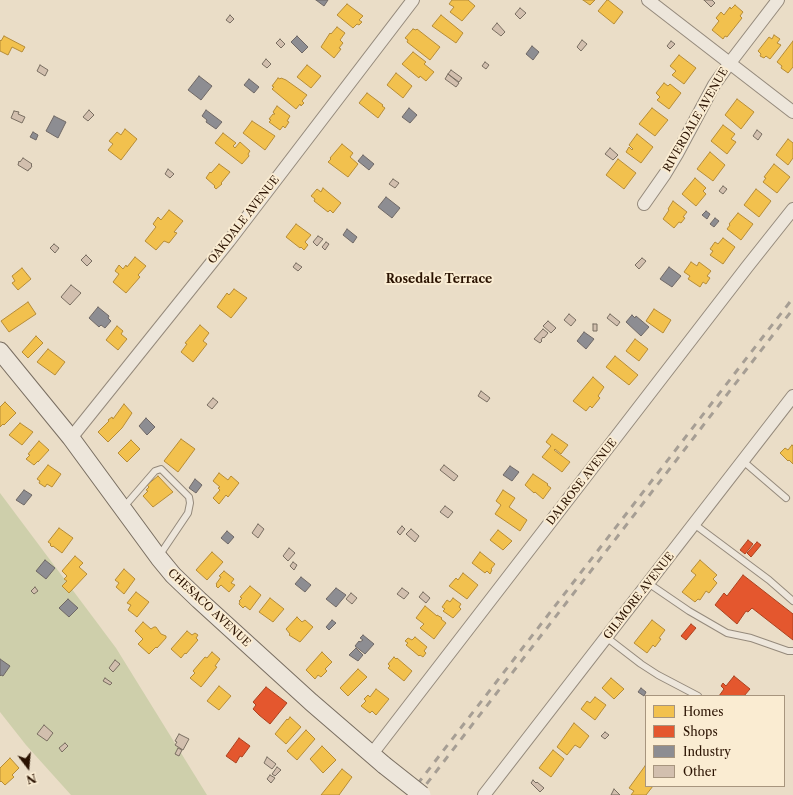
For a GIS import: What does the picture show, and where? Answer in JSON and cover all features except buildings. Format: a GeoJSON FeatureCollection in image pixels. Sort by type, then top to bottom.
{"type":"FeatureCollection","features":[{"type":"Feature","properties":{"kind":"street","name":"OAKDALE AVENUE"},"geometry":{"type":"LineString","coordinates":[[71,438],[229,240],[413,0]]}},
{"type":"Feature","properties":{"kind":"street"},"geometry":{"type":"LineString","coordinates":[[648,0],[793,112]]}},
{"type":"Feature","properties":{"kind":"street","name":"RIVERDALE AVENUE"},"geometry":{"type":"LineString","coordinates":[[644,204],[673,161],[702,106],[729,64],[778,0]]}},
{"type":"Feature","properties":{"kind":"street","name":"DALROSE AVENUE"},"geometry":{"type":"LineString","coordinates":[[378,760],[737,279],[793,209]]}},
{"type":"Feature","properties":{"kind":"street","name":"CHESACO AVENUE"},"geometry":{"type":"LineString","coordinates":[[0,351],[71,438],[158,558],[180,583],[378,760],[422,795]]}},
{"type":"Feature","properties":{"kind":"street","name":"GILMORE AVENUE"},"geometry":{"type":"LineString","coordinates":[[484,795],[793,396]]}},
{"type":"Feature","properties":{"kind":"lane"},"geometry":{"type":"LineString","coordinates":[[743,461],[786,498]]}},
{"type":"Feature","properties":{"kind":"lane"},"geometry":{"type":"LineString","coordinates":[[123,508],[155,471],[161,469],[189,497],[190,503],[188,513],[158,558]]}},
{"type":"Feature","properties":{"kind":"lane"},"geometry":{"type":"LineString","coordinates":[[694,524],[769,580],[793,601]]}},
{"type":"Feature","properties":{"kind":"lane"},"geometry":{"type":"LineString","coordinates":[[648,583],[689,611],[727,633],[751,638],[788,651],[793,651]]}},
{"type":"Feature","properties":{"kind":"lane"},"geometry":{"type":"LineString","coordinates":[[606,637],[641,664],[696,695]]}},
{"type":"Feature","properties":{"kind":"green space"},"geometry":{"type":"Polygon","coordinates":[[[0,493],[116,648],[207,795],[71,795],[26,745],[0,712],[0,493]]]}},
{"type":"Feature","properties":{"kind":"railway"},"geometry":{"type":"LineString","coordinates":[[409,795],[793,298]]}},
{"type":"Feature","properties":{"kind":"railway"},"geometry":{"type":"LineString","coordinates":[[418,795],[793,309]]}},
{"type":"Feature","properties":{"kind":"district","name":"Rosedale Terrace"},"geometry":{"type":"Point","coordinates":[439,280]}}]}
